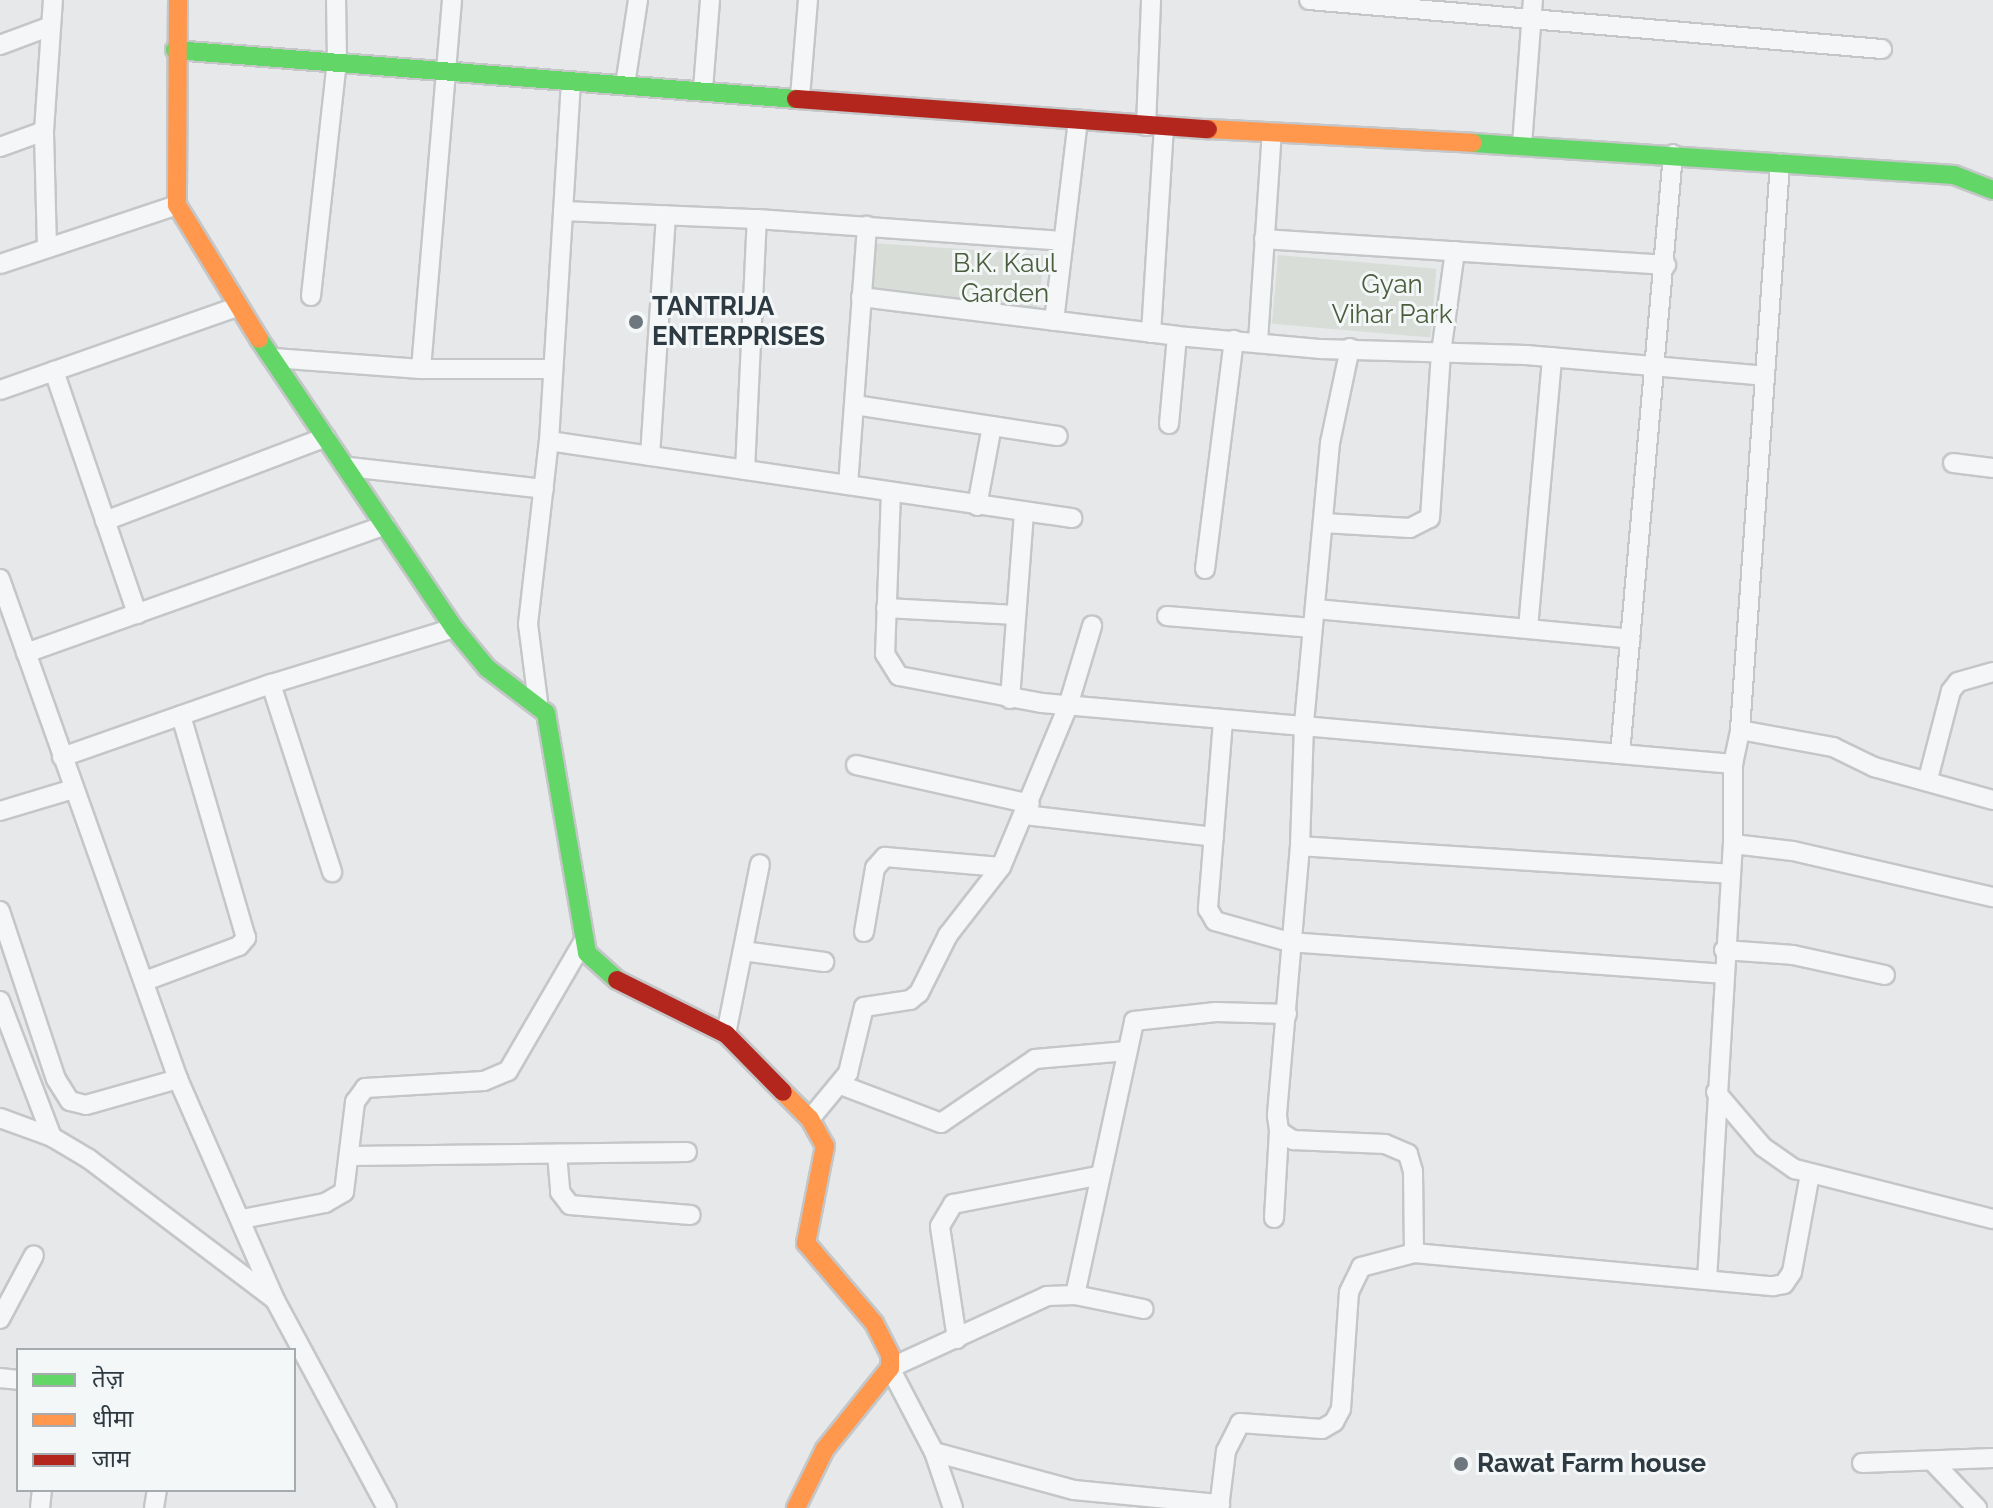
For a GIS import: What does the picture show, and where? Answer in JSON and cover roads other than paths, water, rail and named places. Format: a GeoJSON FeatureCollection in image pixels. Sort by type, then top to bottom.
{"type":"FeatureCollection","features":[{"type":"Feature","properties":{"kind":"street"},"geometry":{"type":"LineString","coordinates":[[47,248],[44,131],[53,0]]}},
{"type":"Feature","properties":{"kind":"street"},"geometry":{"type":"LineString","coordinates":[[178,0],[175,50],[177,205],[237,307],[349,467],[454,628],[487,668],[538,702]]}},
{"type":"Feature","properties":{"kind":"street"},"geometry":{"type":"LineString","coordinates":[[311,296],[337,61],[336,0]]}},
{"type":"Feature","properties":{"kind":"street"},"geometry":{"type":"LineString","coordinates":[[421,369],[452,0]]}},
{"type":"Feature","properties":{"kind":"street"},"geometry":{"type":"LineString","coordinates":[[625,85],[638,0]]}},
{"type":"Feature","properties":{"kind":"street"},"geometry":{"type":"LineString","coordinates":[[703,89],[710,0]]}},
{"type":"Feature","properties":{"kind":"street"},"geometry":{"type":"LineString","coordinates":[[800,97],[808,0]]}},
{"type":"Feature","properties":{"kind":"street"},"geometry":{"type":"LineString","coordinates":[[1151,0],[1155,126],[1151,333]]}},
{"type":"Feature","properties":{"kind":"street"},"geometry":{"type":"LineString","coordinates":[[1309,0],[1404,4],[1531,21],[1882,49]]}},
{"type":"Feature","properties":{"kind":"street"},"geometry":{"type":"LineString","coordinates":[[1522,145],[1533,0]]}},
{"type":"Feature","properties":{"kind":"street"},"geometry":{"type":"LineString","coordinates":[[0,45],[51,26]]}},
{"type":"Feature","properties":{"kind":"street"},"geometry":{"type":"LineString","coordinates":[[175,50],[1155,126],[1673,154],[1954,175],[1993,190]]}},
{"type":"Feature","properties":{"kind":"street"},"geometry":{"type":"LineString","coordinates":[[571,83],[551,369],[549,441],[528,624],[538,702],[551,731],[583,942],[595,966],[608,975],[726,1034],[810,1119],[825,1146],[806,1243],[874,1323],[890,1355],[890,1368],[934,1452],[953,1508]]}},
{"type":"Feature","properties":{"kind":"street"},"geometry":{"type":"LineString","coordinates":[[1054,321],[1078,119]]}},
{"type":"Feature","properties":{"kind":"street"},"geometry":{"type":"LineString","coordinates":[[0,147],[44,131]]}},
{"type":"Feature","properties":{"kind":"street"},"geometry":{"type":"LineString","coordinates":[[1258,341],[1272,132]]}},
{"type":"Feature","properties":{"kind":"street"},"geometry":{"type":"LineString","coordinates":[[1620,754],[1666,265],[1673,154]]}},
{"type":"Feature","properties":{"kind":"street"},"geometry":{"type":"LineString","coordinates":[[1707,1280],[1722,974],[1728,874],[1733,844],[1733,764],[1740,730],[1780,163]]}},
{"type":"Feature","properties":{"kind":"street"},"geometry":{"type":"LineString","coordinates":[[0,264],[177,205]]}},
{"type":"Feature","properties":{"kind":"street"},"geometry":{"type":"LineString","coordinates":[[563,211],[757,219],[1062,241]]}},
{"type":"Feature","properties":{"kind":"street"},"geometry":{"type":"LineString","coordinates":[[650,456],[666,216]]}},
{"type":"Feature","properties":{"kind":"street"},"geometry":{"type":"LineString","coordinates":[[745,470],[757,219]]}},
{"type":"Feature","properties":{"kind":"street"},"geometry":{"type":"LineString","coordinates":[[848,485],[867,226]]}},
{"type":"Feature","properties":{"kind":"street"},"geometry":{"type":"LineString","coordinates":[[1264,239],[1666,265]]}},
{"type":"Feature","properties":{"kind":"street"},"geometry":{"type":"LineString","coordinates":[[1323,523],[1410,528],[1430,518],[1441,353],[1455,251]]}},
{"type":"Feature","properties":{"kind":"street"},"geometry":{"type":"LineString","coordinates":[[861,297],[1177,336],[1552,357],[1764,376]]}},
{"type":"Feature","properties":{"kind":"street"},"geometry":{"type":"LineString","coordinates":[[0,390],[237,307]]}},
{"type":"Feature","properties":{"kind":"street"},"geometry":{"type":"LineString","coordinates":[[1169,424],[1177,336]]}},
{"type":"Feature","properties":{"kind":"street"},"geometry":{"type":"LineString","coordinates":[[1205,569],[1234,340]]}},
{"type":"Feature","properties":{"kind":"street"},"geometry":{"type":"LineString","coordinates":[[1274,1218],[1289,942],[1300,846],[1304,725],[1330,443],[1350,348]]}},
{"type":"Feature","properties":{"kind":"street"},"geometry":{"type":"LineString","coordinates":[[1528,628],[1552,357]]}},
{"type":"Feature","properties":{"kind":"street"},"geometry":{"type":"LineString","coordinates":[[274,358],[421,369],[551,369]]}},
{"type":"Feature","properties":{"kind":"street"},"geometry":{"type":"LineString","coordinates":[[54,371],[137,614]]}},
{"type":"Feature","properties":{"kind":"street"},"geometry":{"type":"LineString","coordinates":[[855,405],[1058,436]]}},
{"type":"Feature","properties":{"kind":"street"},"geometry":{"type":"LineString","coordinates":[[977,506],[992,426]]}},
{"type":"Feature","properties":{"kind":"street"},"geometry":{"type":"LineString","coordinates":[[105,521],[326,437]]}},
{"type":"Feature","properties":{"kind":"street"},"geometry":{"type":"LineString","coordinates":[[549,441],[1072,518]]}},
{"type":"Feature","properties":{"kind":"street"},"geometry":{"type":"LineString","coordinates":[[1953,463],[1993,468]]}},
{"type":"Feature","properties":{"kind":"street"},"geometry":{"type":"LineString","coordinates":[[349,467],[544,489]]}},
{"type":"Feature","properties":{"kind":"street"},"geometry":{"type":"LineString","coordinates":[[891,492],[885,654],[899,676],[1010,699],[1068,706],[1733,764]]}},
{"type":"Feature","properties":{"kind":"street"},"geometry":{"type":"LineString","coordinates":[[1010,699],[1024,513]]}},
{"type":"Feature","properties":{"kind":"street"},"geometry":{"type":"LineString","coordinates":[[26,653],[385,525]]}},
{"type":"Feature","properties":{"kind":"street"},"geometry":{"type":"LineString","coordinates":[[0,579],[178,1079],[242,1219],[295,1348]]}},
{"type":"Feature","properties":{"kind":"street"},"geometry":{"type":"LineString","coordinates":[[886,608],[1016,615]]}},
{"type":"Feature","properties":{"kind":"street"},"geometry":{"type":"LineString","coordinates":[[1167,616],[1315,618],[1528,628],[1631,639]]}},
{"type":"Feature","properties":{"kind":"street"},"geometry":{"type":"LineString","coordinates":[[810,1119],[841,1085],[854,1059],[864,1007],[910,1000],[919,993],[948,935],[1001,867],[1028,810],[1068,706],[1092,626]]}},
{"type":"Feature","properties":{"kind":"street"},"geometry":{"type":"LineString","coordinates":[[62,757],[271,684],[454,628]]}},
{"type":"Feature","properties":{"kind":"street"},"geometry":{"type":"LineString","coordinates":[[1928,779],[1951,691],[1958,682],[1993,672]]}},
{"type":"Feature","properties":{"kind":"street"},"geometry":{"type":"LineString","coordinates":[[271,684],[332,872]]}},
{"type":"Feature","properties":{"kind":"street"},"geometry":{"type":"LineString","coordinates":[[145,981],[239,946],[246,938],[181,715]]}},
{"type":"Feature","properties":{"kind":"street"},"geometry":{"type":"LineString","coordinates":[[1223,721],[1210,915],[1289,942],[1722,974]]}},
{"type":"Feature","properties":{"kind":"street"},"geometry":{"type":"LineString","coordinates":[[1740,730],[1853,755],[1874,767],[1928,779],[1993,800]]}},
{"type":"Feature","properties":{"kind":"street"},"geometry":{"type":"LineString","coordinates":[[856,765],[1028,810],[1214,837]]}},
{"type":"Feature","properties":{"kind":"street"},"geometry":{"type":"LineString","coordinates":[[0,811],[73,789]]}},
{"type":"Feature","properties":{"kind":"street"},"geometry":{"type":"LineString","coordinates":[[1733,844],[1784,849],[1993,897]]}},
{"type":"Feature","properties":{"kind":"street"},"geometry":{"type":"LineString","coordinates":[[1300,846],[1728,874]]}},
{"type":"Feature","properties":{"kind":"street"},"geometry":{"type":"LineString","coordinates":[[864,932],[875,868],[885,857],[1001,867]]}},
{"type":"Feature","properties":{"kind":"street"},"geometry":{"type":"LineString","coordinates":[[726,1034],[760,864]]}},
{"type":"Feature","properties":{"kind":"street"},"geometry":{"type":"LineString","coordinates":[[0,911],[56,1079],[70,1101],[86,1105],[178,1079]]}},
{"type":"Feature","properties":{"kind":"street"},"geometry":{"type":"LineString","coordinates":[[242,1219],[338,1199],[347,1182],[355,1102],[365,1088],[484,1081],[508,1071],[583,942]]}},
{"type":"Feature","properties":{"kind":"street"},"geometry":{"type":"LineString","coordinates":[[1724,950],[1786,954],[1885,975]]}},
{"type":"Feature","properties":{"kind":"street"},"geometry":{"type":"LineString","coordinates":[[743,951],[824,962]]}},
{"type":"Feature","properties":{"kind":"street"},"geometry":{"type":"LineString","coordinates":[[0,1001],[52,1137]]}},
{"type":"Feature","properties":{"kind":"street"},"geometry":{"type":"LineString","coordinates":[[1261,1013],[1282,1046]]}},
{"type":"Feature","properties":{"kind":"street"},"geometry":{"type":"LineString","coordinates":[[1075,1295],[1097,1176],[1134,1021],[1287,1014]]}},
{"type":"Feature","properties":{"kind":"street"},"geometry":{"type":"LineString","coordinates":[[841,1085],[941,1123],[1024,1064],[1057,1055],[1127,1051]]}},
{"type":"Feature","properties":{"kind":"street"},"geometry":{"type":"LineString","coordinates":[[1716,1092],[1763,1147],[1810,1174],[1993,1219]]}},
{"type":"Feature","properties":{"kind":"street"},"geometry":{"type":"LineString","coordinates":[[0,1118],[52,1137],[167,1214],[275,1300]]}},
{"type":"Feature","properties":{"kind":"street"},"geometry":{"type":"LineString","coordinates":[[1279,1131],[1315,1145],[1385,1144],[1408,1154],[1414,1253]]}},
{"type":"Feature","properties":{"kind":"street"},"geometry":{"type":"LineString","coordinates":[[350,1156],[687,1152]]}},
{"type":"Feature","properties":{"kind":"street"},"geometry":{"type":"LineString","coordinates":[[557,1154],[560,1192],[570,1205],[691,1215]]}},
{"type":"Feature","properties":{"kind":"street"},"geometry":{"type":"LineString","coordinates":[[934,1452],[1074,1490],[1219,1506],[1229,1442],[1240,1423],[1322,1429],[1334,1422],[1341,1409],[1352,1278],[1375,1260],[1414,1253],[1707,1280],[1784,1284],[1792,1272],[1810,1174]]}},
{"type":"Feature","properties":{"kind":"street"},"geometry":{"type":"LineString","coordinates":[[957,1339],[940,1226],[953,1204],[1097,1176]]}},
{"type":"Feature","properties":{"kind":"street"},"geometry":{"type":"LineString","coordinates":[[0,1319],[34,1255]]}},
{"type":"Feature","properties":{"kind":"street"},"geometry":{"type":"LineString","coordinates":[[796,1508],[825,1449],[890,1368],[1028,1303],[1075,1295],[1144,1309]]}},
{"type":"Feature","properties":{"kind":"street"},"geometry":{"type":"LineString","coordinates":[[299,1359],[387,1508]]}},
{"type":"Feature","properties":{"kind":"street"},"geometry":{"type":"LineString","coordinates":[[1862,1463],[1933,1462],[1992,1453]]}},
{"type":"Feature","properties":{"kind":"street"},"geometry":{"type":"LineString","coordinates":[[1933,1462],[1977,1508]]}},
{"type":"Feature","properties":{"kind":"place","name":"TANTRIJA ENTERPRISES"},"geometry":{"type":"Point","coordinates":[636,322]}},
{"type":"Feature","properties":{"kind":"place","name":"Rawat Farm house"},"geometry":{"type":"Point","coordinates":[1461,1464]}},
{"type":"Feature","properties":{"kind":"park label","name":"B.K. Kaul Garden"},"geometry":{"type":"Point","coordinates":[1005,279]}},
{"type":"Feature","properties":{"kind":"park label","name":"Gyan Vihar Park"},"geometry":{"type":"Point","coordinates":[1392,300]}}]}
